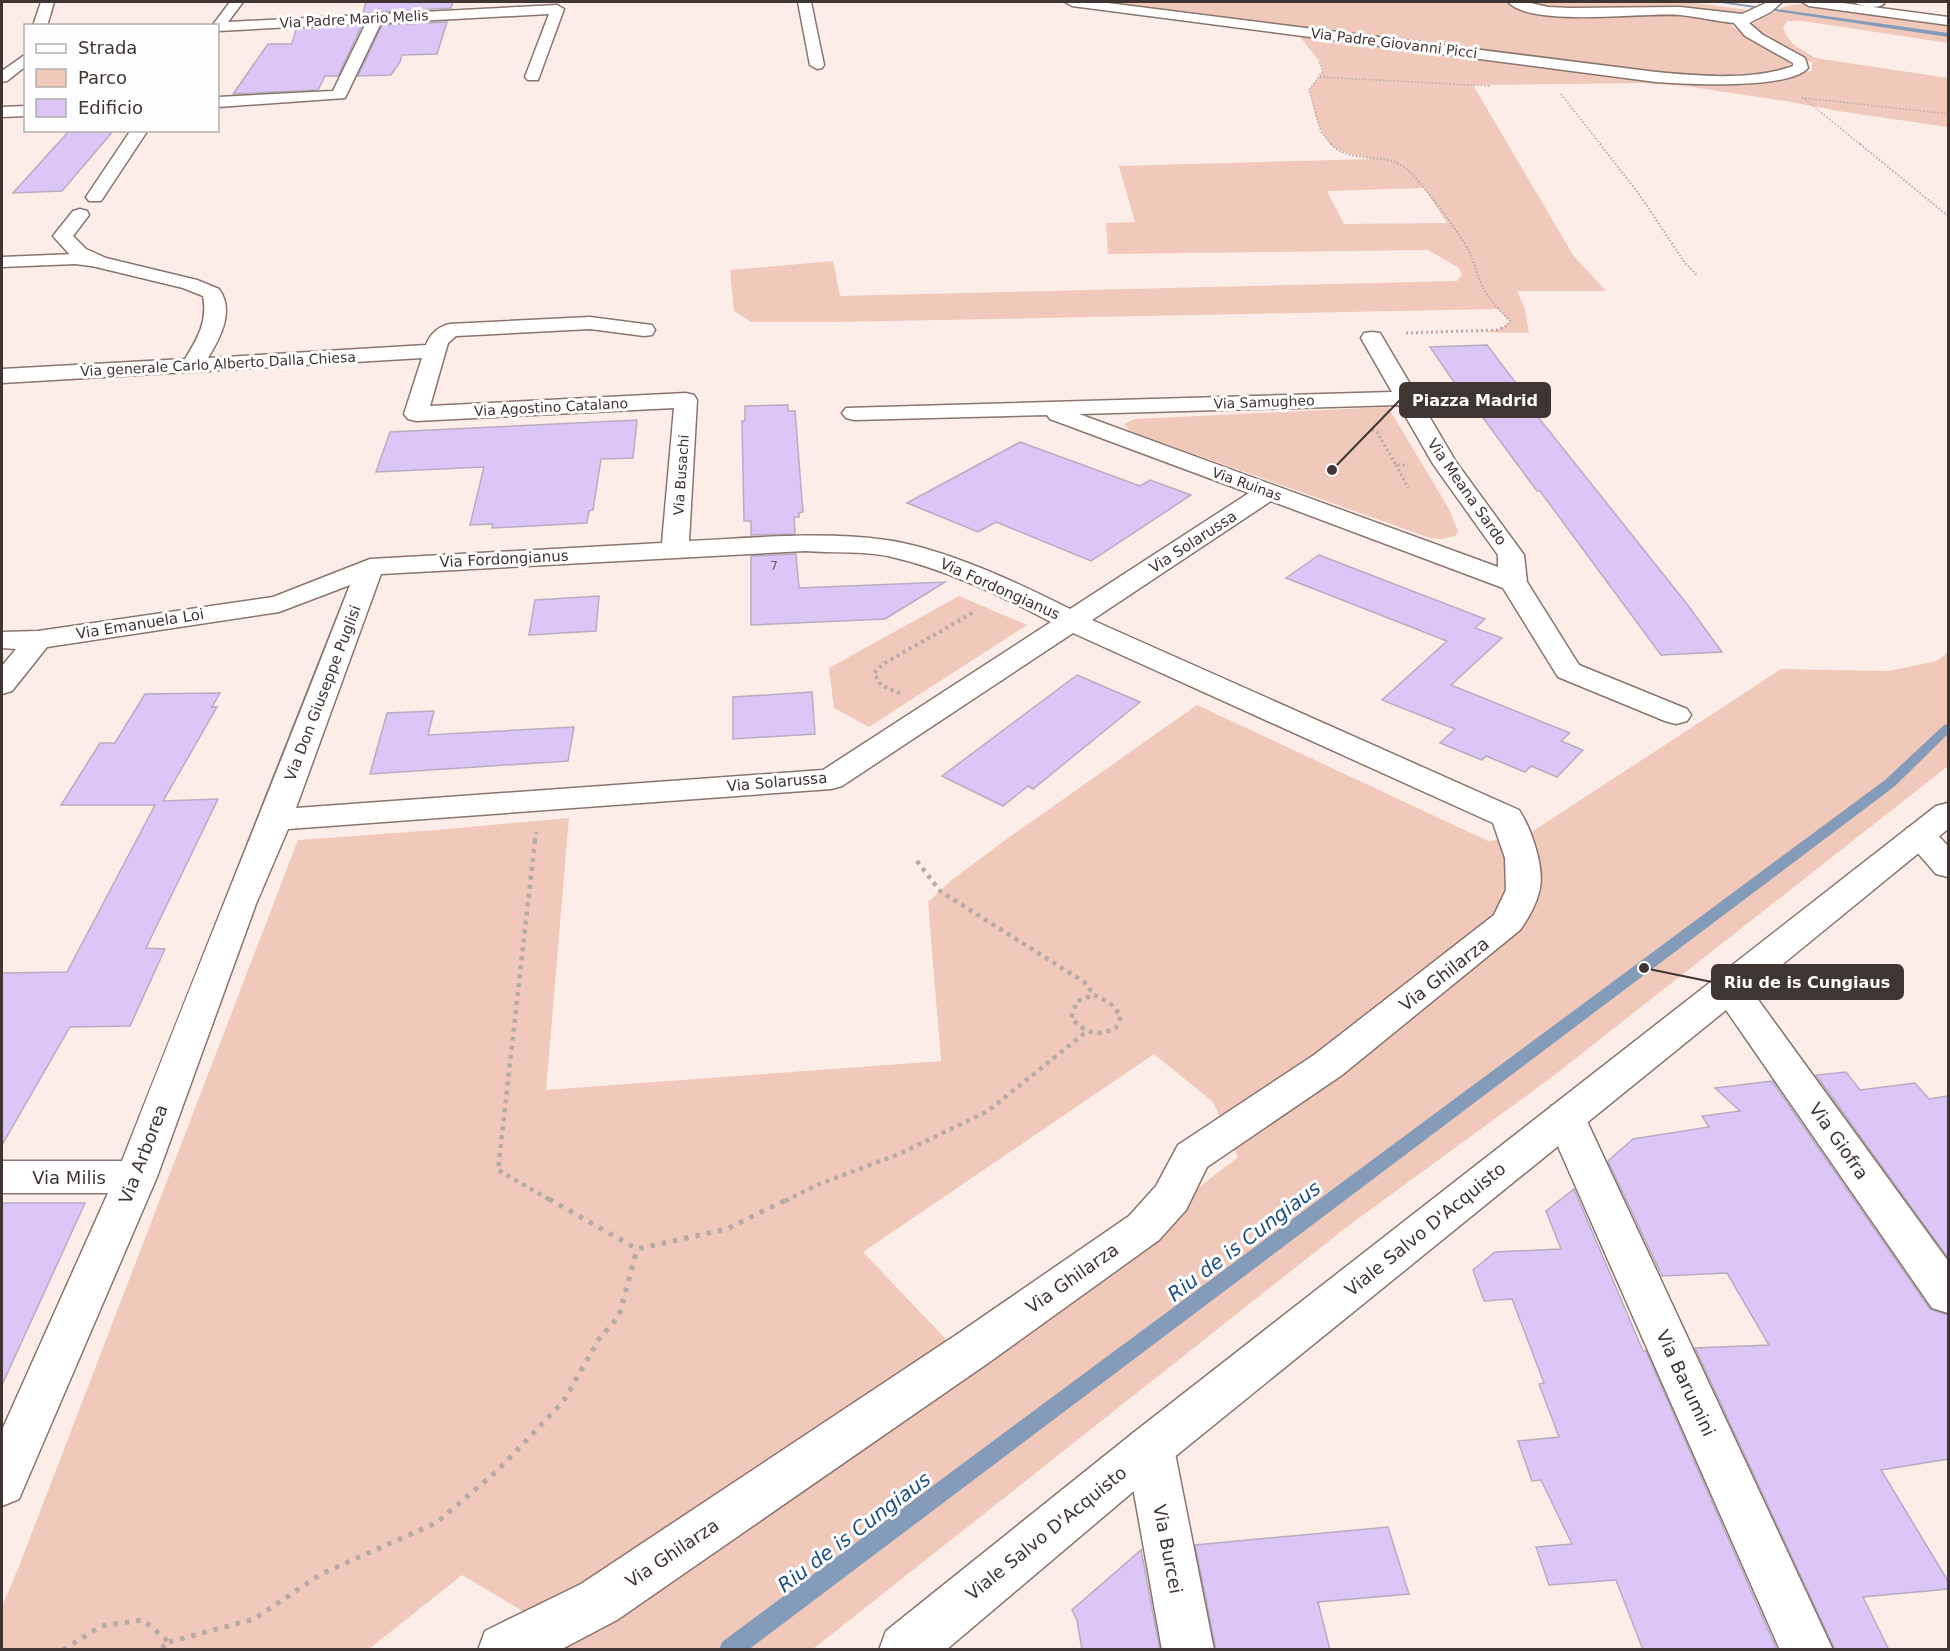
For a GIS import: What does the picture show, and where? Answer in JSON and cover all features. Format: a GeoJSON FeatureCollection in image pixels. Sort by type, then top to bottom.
{"type":"FeatureCollection","features":[{"type":"Feature","properties":{"kind":"street"},"geometry":{"type":"LineString","coordinates":[[41,24],[47,2]]}},
{"type":"Feature","properties":{"kind":"street","name":"Via Padre Mario Melis"},"geometry":{"type":"LineString","coordinates":[[219,26],[236,2]]}},
{"type":"Feature","properties":{"kind":"street"},"geometry":{"type":"LineString","coordinates":[[804,2],[817,65]]}},
{"type":"Feature","properties":{"kind":"street","name":"Via Padre Giovanni Picci"},"geometry":{"type":"LineString","coordinates":[[1072,2],[1656,77],[1716,80],[1782,74],[1800,68],[1800,61],[1742,27],[1741,22],[1747,19]]}},
{"type":"Feature","properties":{"kind":"street"},"geometry":{"type":"LineString","coordinates":[[1515,2],[1527,7],[1555,11],[1662,10],[1747,19],[1770,6]]}},
{"type":"Feature","properties":{"kind":"street"},"geometry":{"type":"LineString","coordinates":[[1809,2],[1914,3]]}},
{"type":"Feature","properties":{"kind":"street"},"geometry":{"type":"LineString","coordinates":[[1873,4],[1948,21]]}},
{"type":"Feature","properties":{"kind":"street","name":"Via Padre Mario Melis"},"geometry":{"type":"LineString","coordinates":[[219,27],[557,9],[533,77]]}},
{"type":"Feature","properties":{"kind":"street"},"geometry":{"type":"LineString","coordinates":[[219,102],[339,95],[376,18]]}},
{"type":"Feature","properties":{"kind":"street"},"geometry":{"type":"LineString","coordinates":[[2,78],[24,60]]}},
{"type":"Feature","properties":{"kind":"street"},"geometry":{"type":"LineString","coordinates":[[2,112],[24,111]]}},
{"type":"Feature","properties":{"kind":"street"},"geometry":{"type":"LineString","coordinates":[[95,196],[139,132]]}},
{"type":"Feature","properties":{"kind":"street"},"geometry":{"type":"LineString","coordinates":[[80,215],[63,236],[79,252],[99,262],[190,284],[212,293],[216,307],[215,327],[192,365]]}},
{"type":"Feature","properties":{"kind":"street"},"geometry":{"type":"LineString","coordinates":[[435,351],[438,341],[450,330],[590,323],[644,330]]}},
{"type":"Feature","properties":{"kind":"street","name":"Via Meana Sardo"},"geometry":{"type":"LineString","coordinates":[[1372,338],[1445,464],[1511,555],[1513,582],[1568,671],[1676,715]]}},
{"type":"Feature","properties":{"kind":"street","name":"Via generale Carlo Alberto Dalla Chiesa"},"geometry":{"type":"LineString","coordinates":[[2,376],[435,351]]}},
{"type":"Feature","properties":{"kind":"street","name":"Via Agostino Catalano"},"geometry":{"type":"LineString","coordinates":[[435,351],[416,414],[686,400]]}},
{"type":"Feature","properties":{"kind":"street","name":"Via Samugheo"},"geometry":{"type":"LineString","coordinates":[[854,413],[1406,398]]}},
{"type":"Feature","properties":{"kind":"street","name":"Via Busachi"},"geometry":{"type":"LineString","coordinates":[[675,550],[686,400]]}},
{"type":"Feature","properties":{"kind":"street"},"geometry":{"type":"LineString","coordinates":[[1108,432],[1123,406]]}},
{"type":"Feature","properties":{"kind":"street","name":"Via Ruinas"},"geometry":{"type":"LineString","coordinates":[[1042,408],[1513,582]]}},
{"type":"Feature","properties":{"kind":"street","name":"Via Solarussa"},"geometry":{"type":"LineString","coordinates":[[275,820],[831,779],[1268,492]]}},
{"type":"Feature","properties":{"kind":"street","name":"Via Fordongianus"},"geometry":{"type":"LineString","coordinates":[[279,604],[370,567],[805,543],[887,548],[943,563],[1010,592],[1507,818]]}},
{"type":"Feature","properties":{"kind":"street"},"geometry":{"type":"LineString","coordinates":[[1452,559],[1502,543]]}},
{"type":"Feature","properties":{"kind":"street","name":"Via Don Giuseppe Puglisi"},"geometry":{"type":"LineString","coordinates":[[275,820],[370,567]]}},
{"type":"Feature","properties":{"kind":"street","name":"Via Emanuela Loi"},"geometry":{"type":"LineString","coordinates":[[2,640],[38,640],[279,604]]}},
{"type":"Feature","properties":{"kind":"street"},"geometry":{"type":"LineString","coordinates":[[2,685],[38,640]]}},
{"type":"Feature","properties":{"kind":"street","name":"Via Ghilarza"},"geometry":{"type":"LineString","coordinates":[[504,1650],[599,1602],[975,1347],[1144,1228],[1172,1198],[1192,1156],[1328,1065],[1508,922],[1524,890],[1522,858],[1507,818]]}},
{"type":"Feature","properties":{"kind":"street","name":"Via Arborea"},"geometry":{"type":"LineString","coordinates":[[2,1483],[136,1177],[239,904],[275,820]]}},
{"type":"Feature","properties":{"kind":"street"},"geometry":{"type":"LineString","coordinates":[[1934,824],[1948,866]]}},
{"type":"Feature","properties":{"kind":"street","name":"Viale Salvo D'Acquisto"},"geometry":{"type":"LineString","coordinates":[[905,1650],[1150,1448],[1934,824]]}},
{"type":"Feature","properties":{"kind":"street","name":"Via Giofra"},"geometry":{"type":"LineString","coordinates":[[1729,987],[1948,1295]]}},
{"type":"Feature","properties":{"kind":"street","name":"Via Barumini"},"geometry":{"type":"LineString","coordinates":[[1564,1117],[1807,1650]]}},
{"type":"Feature","properties":{"kind":"street","name":"Via Milis"},"geometry":{"type":"LineString","coordinates":[[2,1177],[136,1177]]}},
{"type":"Feature","properties":{"kind":"street","name":"Via Burcei"},"geometry":{"type":"LineString","coordinates":[[1150,1448],[1188,1650]]}},
{"type":"Feature","properties":{"kind":"lane"},"geometry":{"type":"LineString","coordinates":[[2,262],[75,259],[99,262]]}},
{"type":"Feature","properties":{"kind":"path"},"geometry":{"type":"LineString","coordinates":[[1295,30],[1320,62],[1323,71],[1310,90],[1321,132],[1326,141],[1341,151],[1396,163],[1409,172],[1424,188],[1469,251],[1483,288],[1494,305],[1510,321],[1505,327],[1497,330],[1408,332],[1372,338]]}},
{"type":"Feature","properties":{"kind":"path"},"geometry":{"type":"LineString","coordinates":[[1320,77],[1494,86]]}},
{"type":"Feature","properties":{"kind":"path"},"geometry":{"type":"LineString","coordinates":[[1558,91],[1639,194],[1684,263],[1698,276]]}},
{"type":"Feature","properties":{"kind":"path"},"geometry":{"type":"LineString","coordinates":[[1794,96],[1948,114]]}},
{"type":"Feature","properties":{"kind":"path"},"geometry":{"type":"LineString","coordinates":[[1804,98],[1948,216]]}},
{"type":"Feature","properties":{"kind":"path"},"geometry":{"type":"LineString","coordinates":[[1368,428],[1377,432],[1408,488]]}},
{"type":"Feature","properties":{"kind":"path"},"geometry":{"type":"LineString","coordinates":[[1396,465],[1445,464]]}},
{"type":"Feature","properties":{"kind":"path"},"geometry":{"type":"LineString","coordinates":[[935,711],[881,685],[874,673],[883,664],[1010,592]]}},
{"type":"Feature","properties":{"kind":"path"},"geometry":{"type":"LineString","coordinates":[[539,801],[498,1170],[637,1249],[727,1229],[817,1185],[899,1154],[988,1111],[1086,1032]]}},
{"type":"Feature","properties":{"kind":"path"},"geometry":{"type":"LineString","coordinates":[[918,861],[940,891],[1084,982],[1094,995],[1110,1003],[1121,1016],[1116,1028],[1101,1035],[1086,1032],[1071,1018],[1077,1001],[1094,995]]}},
{"type":"Feature","properties":{"kind":"path"},"geometry":{"type":"LineString","coordinates":[[159,1650],[169,1642],[254,1619],[321,1574],[436,1523],[497,1471],[563,1402],[599,1340],[620,1316],[637,1249]]}},
{"type":"Feature","properties":{"kind":"path"},"geometry":{"type":"LineString","coordinates":[[63,1650],[101,1626],[143,1620],[169,1642]]}},
{"type":"Feature","properties":{"kind":"green space"},"geometry":{"type":"Polygon","coordinates":[[[1082,2],[1509,2],[1522,8],[1658,12],[1727,21],[1738,31],[1788,58],[1790,64],[1783,69],[1770,72],[1694,77],[1082,2]]]}},
{"type":"Feature","properties":{"kind":"green space"},"geometry":{"type":"Polygon","coordinates":[[[1521,2],[1690,2],[1754,11],[1749,14],[1560,9],[1521,2]]]}},
{"type":"Feature","properties":{"kind":"green space"},"geometry":{"type":"Polygon","coordinates":[[[1801,4],[1948,26],[1948,43],[1803,21],[1787,21],[1783,28],[1794,45],[1815,58],[1948,78],[1948,127],[1685,86],[1643,83],[1473,85],[1573,255],[1606,291],[1517,291],[1525,309],[1529,333],[1474,332],[1494,330],[1506,325],[1510,321],[1498,309],[835,322],[751,322],[734,311],[730,270],[833,261],[840,296],[1457,281],[1462,274],[1459,268],[1428,250],[1108,254],[1106,223],[1135,222],[1119,166],[1372,159],[1341,151],[1333,146],[1322,133],[1309,90],[1323,71],[1320,62],[1297,33],[1658,79],[1767,79],[1812,71],[1812,63],[1765,37],[1750,25],[1786,6],[1801,4]],[[1424,188],[1327,191],[1344,224],[1447,223],[1424,188]]]}},
{"type":"Feature","properties":{"kind":"green space"},"geometry":{"type":"Polygon","coordinates":[[[1388,407],[1449,509],[1458,531],[1455,536],[1442,539],[1430,538],[1130,431],[1124,424],[1135,419],[1388,407]]]}},
{"type":"Feature","properties":{"kind":"green space"},"geometry":{"type":"Polygon","coordinates":[[[959,596],[1027,625],[869,727],[834,708],[829,668],[959,596]]]}},
{"type":"Feature","properties":{"kind":"green space"},"geometry":{"type":"Polygon","coordinates":[[[1948,652],[1948,766],[1548,1080],[1348,1226],[813,1649],[520,1649],[523,1640],[521,1610],[462,1575],[369,1649],[2,1650],[2,1606],[298,840],[569,818],[546,1090],[941,1061],[928,902],[953,879],[1004,841],[1197,705],[1488,841],[1524,837],[1781,669],[1888,671],[1937,661],[1948,652]],[[1154,1054],[863,1252],[975,1370],[1153,1241],[1197,1189],[1238,1157],[1213,1102],[1154,1054]]]}},
{"type":"Feature","properties":{"kind":"building"},"geometry":{"type":"Polygon","coordinates":[[[366,2],[453,2],[451,8],[363,13],[366,2]]]}},
{"type":"Feature","properties":{"kind":"building"},"geometry":{"type":"Polygon","coordinates":[[[447,22],[437,54],[402,55],[391,75],[358,76],[382,25],[447,22]]]}},
{"type":"Feature","properties":{"kind":"building"},"geometry":{"type":"Polygon","coordinates":[[[362,25],[338,76],[325,76],[318,90],[233,94],[268,44],[292,44],[296,29],[362,25]]]}},
{"type":"Feature","properties":{"kind":"building"},"geometry":{"type":"Polygon","coordinates":[[[68,132],[112,132],[62,191],[13,193],[68,132]]]}},
{"type":"Feature","properties":{"kind":"building"},"geometry":{"type":"Polygon","coordinates":[[[1487,345],[1519,387],[1514,387],[1687,604],[1722,652],[1661,655],[1540,491],[1537,491],[1475,407],[1471,407],[1430,347],[1487,345]]]}},
{"type":"Feature","properties":{"kind":"building"},"geometry":{"type":"Polygon","coordinates":[[[788,405],[788,411],[795,411],[803,512],[799,513],[799,517],[794,517],[795,534],[751,535],[751,521],[744,521],[742,421],[745,421],[745,406],[788,405]]]}},
{"type":"Feature","properties":{"kind":"building"},"geometry":{"type":"Polygon","coordinates":[[[637,420],[633,458],[601,459],[593,510],[589,511],[587,523],[492,528],[493,524],[470,525],[484,467],[376,472],[390,432],[637,420]]]}},
{"type":"Feature","properties":{"kind":"building"},"geometry":{"type":"Polygon","coordinates":[[[1020,442],[1140,486],[1150,480],[1191,495],[1091,561],[996,522],[978,532],[907,503],[1020,442]]]}},
{"type":"Feature","properties":{"kind":"building"},"geometry":{"type":"Polygon","coordinates":[[[796,554],[799,588],[945,582],[885,619],[751,625],[751,556],[796,554]]]}},
{"type":"Feature","properties":{"kind":"building"},"geometry":{"type":"Polygon","coordinates":[[[1319,555],[1485,619],[1475,628],[1502,638],[1451,685],[1570,733],[1561,741],[1583,750],[1557,777],[1531,766],[1525,772],[1486,756],[1482,760],[1440,743],[1455,729],[1382,700],[1447,641],[1286,578],[1319,555]]]}},
{"type":"Feature","properties":{"kind":"building"},"geometry":{"type":"Polygon","coordinates":[[[599,596],[596,631],[529,635],[535,600],[599,596]]]}},
{"type":"Feature","properties":{"kind":"building"},"geometry":{"type":"Polygon","coordinates":[[[1077,675],[1140,702],[1033,789],[1028,786],[1003,806],[942,776],[1077,675]]]}},
{"type":"Feature","properties":{"kind":"building"},"geometry":{"type":"Polygon","coordinates":[[[812,692],[815,734],[733,739],[733,697],[812,692]]]}},
{"type":"Feature","properties":{"kind":"building"},"geometry":{"type":"Polygon","coordinates":[[[220,693],[212,707],[217,707],[163,801],[218,799],[146,948],[165,949],[130,1026],[70,1027],[2,1145],[2,973],[67,972],[155,805],[61,805],[100,743],[115,743],[145,694],[220,693]]]}},
{"type":"Feature","properties":{"kind":"building"},"geometry":{"type":"Polygon","coordinates":[[[434,711],[428,735],[574,727],[568,761],[370,774],[387,713],[434,711]]]}},
{"type":"Feature","properties":{"kind":"building"},"geometry":{"type":"Polygon","coordinates":[[[1846,1072],[1860,1090],[1915,1083],[1929,1099],[1948,1096],[1948,1258],[1816,1075],[1846,1072]]]}},
{"type":"Feature","properties":{"kind":"building"},"geometry":{"type":"Polygon","coordinates":[[[1772,1081],[1930,1309],[1948,1315],[1948,1459],[1881,1470],[1948,1581],[1948,1589],[1863,1597],[1889,1650],[1835,1650],[1695,1348],[1769,1345],[1727,1273],[1662,1276],[1608,1161],[1633,1139],[1709,1127],[1702,1116],[1740,1111],[1715,1088],[1772,1081]]]}},
{"type":"Feature","properties":{"kind":"building"},"geometry":{"type":"Polygon","coordinates":[[[1574,1189],[1643,1351],[1646,1351],[1777,1650],[1643,1650],[1616,1580],[1549,1585],[1536,1547],[1572,1544],[1541,1480],[1532,1481],[1518,1441],[1559,1437],[1539,1384],[1544,1383],[1512,1299],[1484,1301],[1473,1270],[1495,1252],[1561,1249],[1546,1211],[1574,1189]]]}},
{"type":"Feature","properties":{"kind":"building"},"geometry":{"type":"Polygon","coordinates":[[[2,1203],[85,1203],[2,1385],[2,1203]]]}},
{"type":"Feature","properties":{"kind":"building"},"geometry":{"type":"Polygon","coordinates":[[[1388,1527],[1409,1594],[1318,1602],[1330,1650],[1216,1650],[1195,1545],[1388,1527]]]}},
{"type":"Feature","properties":{"kind":"building"},"geometry":{"type":"Polygon","coordinates":[[[1141,1550],[1160,1650],[1082,1650],[1077,1620],[1072,1610],[1141,1550]]]}},
{"type":"Feature","properties":{"kind":"waterway"},"geometry":{"type":"LineString","coordinates":[[1718,2],[1948,35]]}},
{"type":"Feature","properties":{"kind":"waterway","name":"Riu de is Cungiaus"},"geometry":{"type":"LineString","coordinates":[[730,1650],[1890,783],[1948,728]]}},
{"type":"Feature","properties":{"kind":"place","name":"Piazza Madrid"},"geometry":{"type":"Point","coordinates":[1332,470]}},
{"type":"Feature","properties":{"kind":"place","name":"Riu de is Cungiaus"},"geometry":{"type":"Point","coordinates":[1644,968]}}]}
